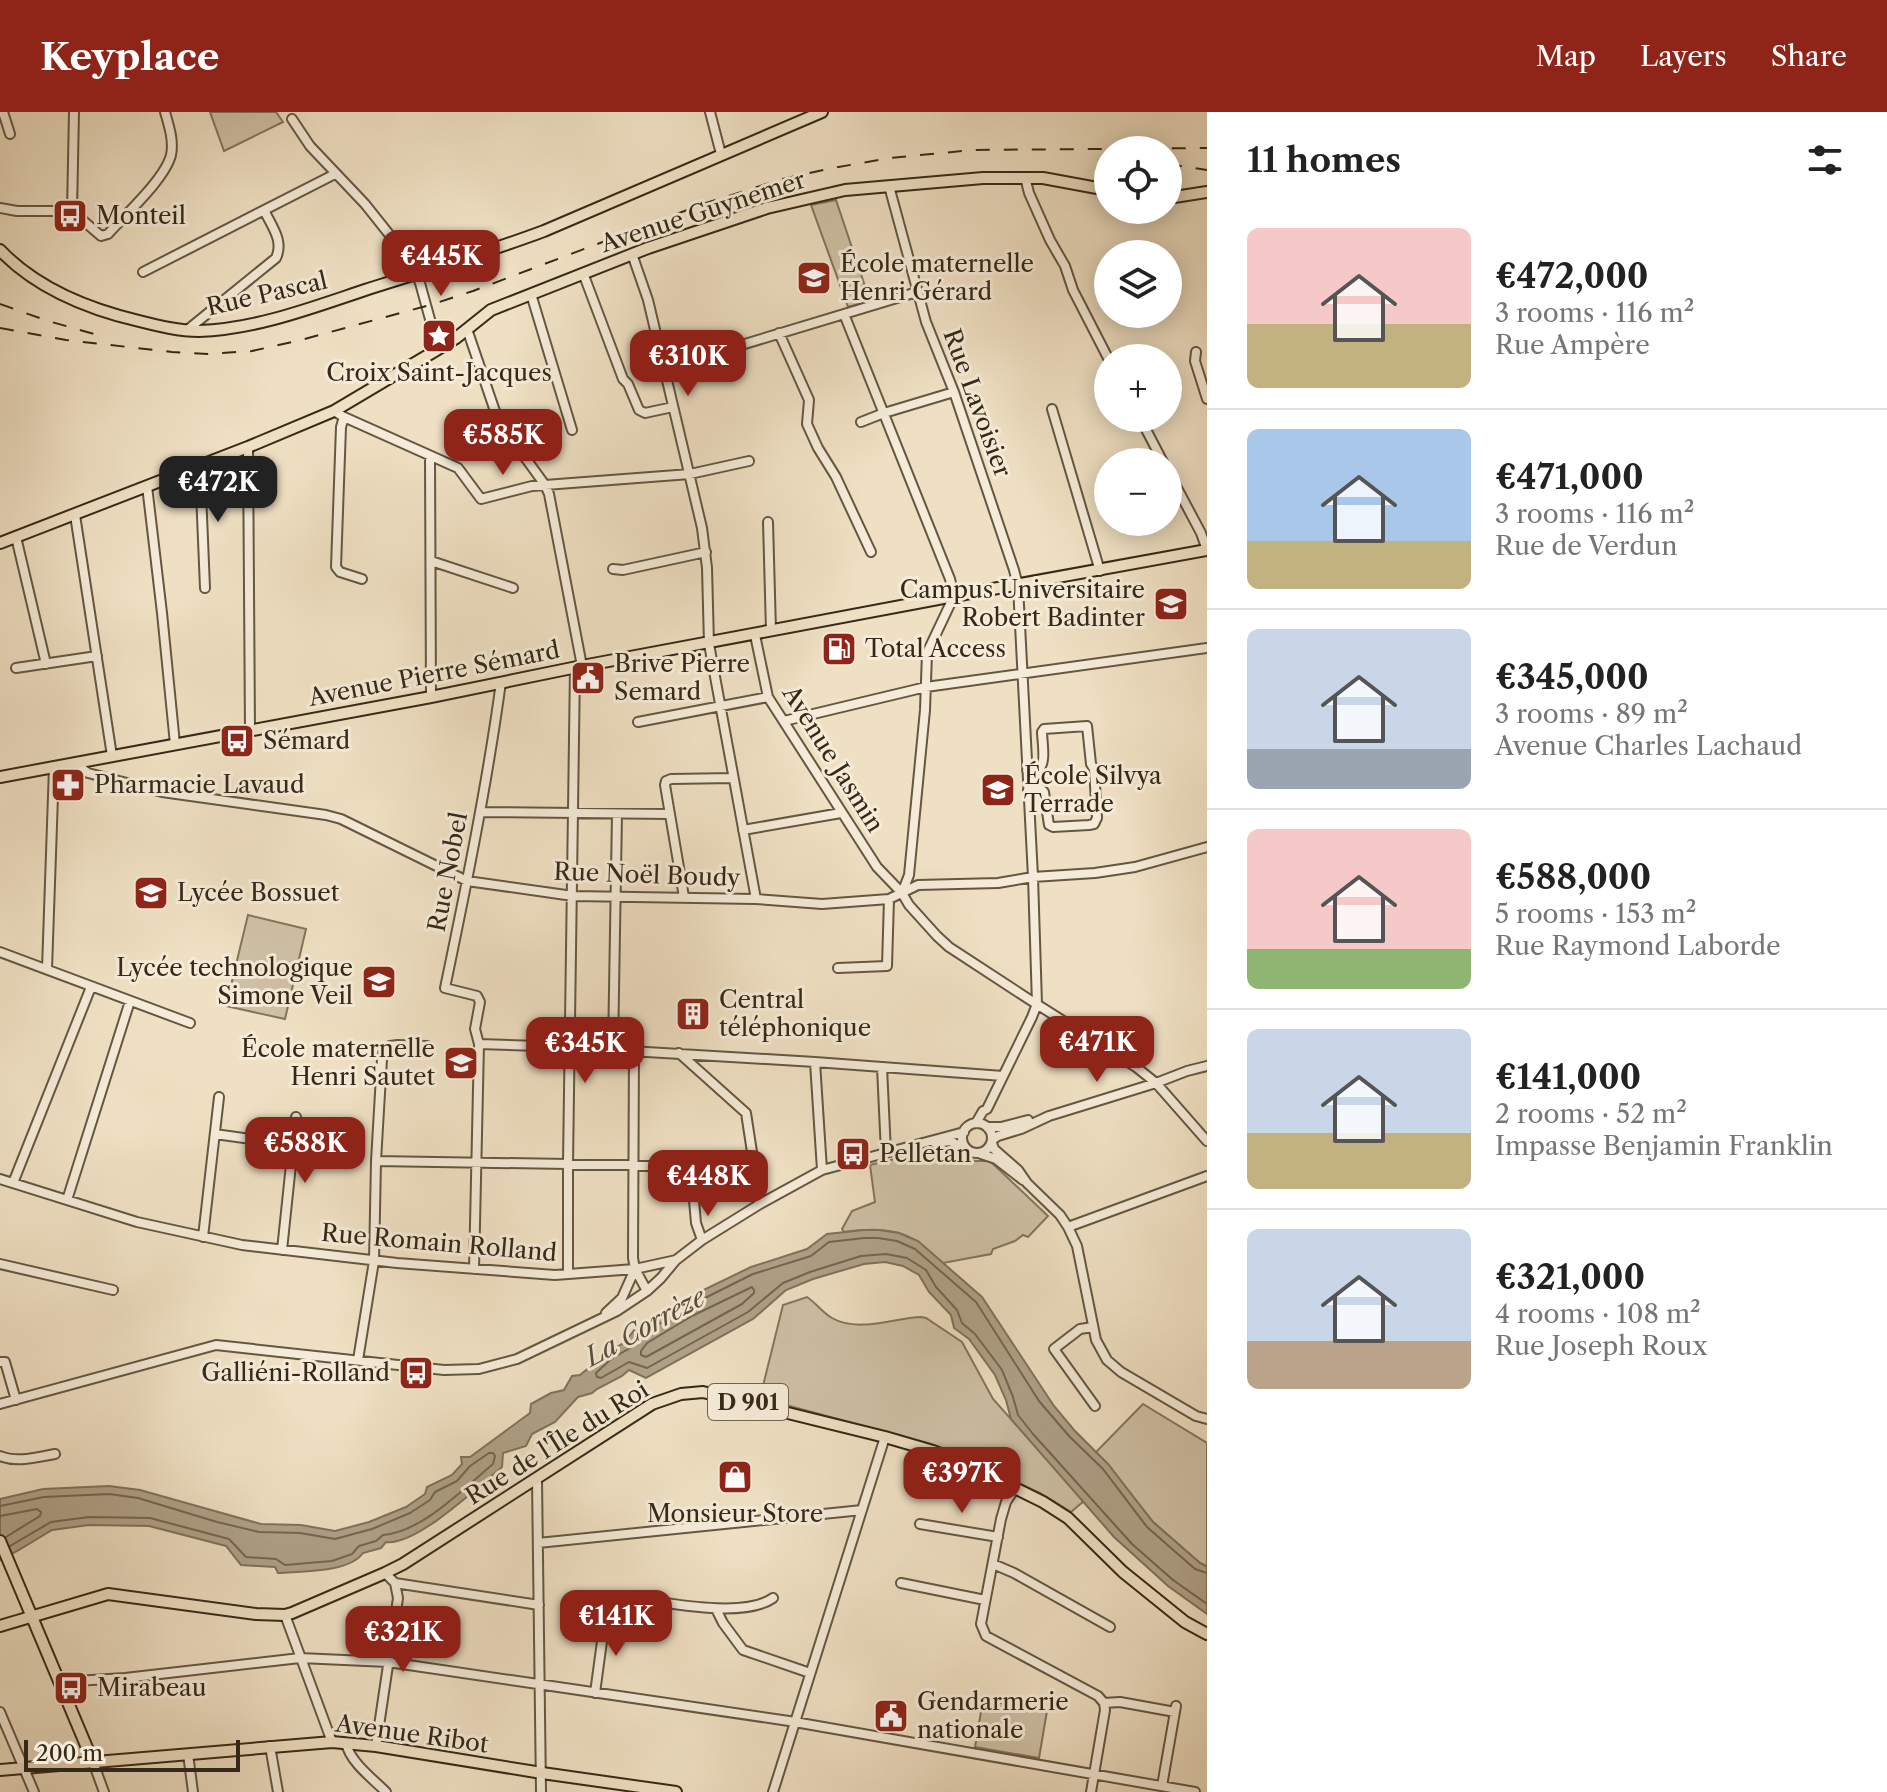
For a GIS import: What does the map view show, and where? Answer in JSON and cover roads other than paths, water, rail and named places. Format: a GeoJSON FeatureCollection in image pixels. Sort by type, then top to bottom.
{"type":"FeatureCollection","features":[{"type":"Feature","properties":{"kind":"main road","name":"Rue Pascal"},"geometry":{"type":"LineString","coordinates":[[0,250],[35,278],[69,298],[115,315],[186,331],[215,330],[254,323],[417,274],[544,231],[822,112]]}},
{"type":"Feature","properties":{"kind":"main road","name":"Avenue Guynemer"},"geometry":{"type":"LineString","coordinates":[[0,543],[334,411],[435,351],[491,310],[632,254],[767,208],[845,190],[983,178],[1025,177],[1094,188]]}},
{"type":"Feature","properties":{"kind":"main road"},"geometry":{"type":"LineString","coordinates":[[1182,196],[1207,192]]}},
{"type":"Feature","properties":{"kind":"main road","name":"Avenue Pierre Sémard"},"geometry":{"type":"LineString","coordinates":[[4,776],[1207,550]]}},
{"type":"Feature","properties":{"kind":"main road"},"geometry":{"type":"LineString","coordinates":[[1,788],[4,776]]}},
{"type":"Feature","properties":{"kind":"main road","name":"Rue de l'Île du Roi"},"geometry":{"type":"LineString","coordinates":[[32,1616],[108,1594],[256,1614],[285,1615],[390,1571],[652,1404],[690,1392],[718,1394],[933,1451],[1011,1486],[1068,1518],[1123,1572],[1185,1622],[1207,1634]]}},
{"type":"Feature","properties":{"kind":"main road"},"geometry":{"type":"LineString","coordinates":[[0,1541],[93,1762]]}},
{"type":"Feature","properties":{"kind":"main road","name":"D 901"},"geometry":{"type":"LineString","coordinates":[[0,1626],[32,1616]]}},
{"type":"Feature","properties":{"kind":"main road","name":"Avenue Ribot"},"geometry":{"type":"LineString","coordinates":[[0,1770],[332,1742],[676,1792]]}},
{"type":"Feature","properties":{"kind":"street"},"geometry":{"type":"LineString","coordinates":[[2,112],[10,134]]}},
{"type":"Feature","properties":{"kind":"street"},"geometry":{"type":"LineString","coordinates":[[72,211],[74,112]]}},
{"type":"Feature","properties":{"kind":"street"},"geometry":{"type":"LineString","coordinates":[[0,208],[72,211],[101,236],[108,234],[167,165],[171,137],[165,112]]}},
{"type":"Feature","properties":{"kind":"street"},"geometry":{"type":"LineString","coordinates":[[710,112],[721,154]]}},
{"type":"Feature","properties":{"kind":"street"},"geometry":{"type":"LineString","coordinates":[[292,119],[310,146],[365,204],[412,263],[434,333],[435,351]]}},
{"type":"Feature","properties":{"kind":"street"},"geometry":{"type":"LineString","coordinates":[[143,272],[335,174]]}},
{"type":"Feature","properties":{"kind":"street"},"geometry":{"type":"LineString","coordinates":[[1025,177],[1050,240],[1101,344]]}},
{"type":"Feature","properties":{"kind":"street","name":"Rue Lavoisier"},"geometry":{"type":"LineString","coordinates":[[889,186],[926,322],[954,392],[1018,586],[1037,1004]]}},
{"type":"Feature","properties":{"kind":"street"},"geometry":{"type":"LineString","coordinates":[[186,331],[276,258],[280,244],[264,210]]}},
{"type":"Feature","properties":{"kind":"street"},"geometry":{"type":"LineString","coordinates":[[632,254],[648,300],[665,368],[706,552],[709,644],[756,899]]}},
{"type":"Feature","properties":{"kind":"street"},"geometry":{"type":"LineString","coordinates":[[583,273],[616,362],[639,410],[645,413],[673,407]]}},
{"type":"Feature","properties":{"kind":"street"},"geometry":{"type":"LineString","coordinates":[[665,368],[917,292]]}},
{"type":"Feature","properties":{"kind":"street"},"geometry":{"type":"LineString","coordinates":[[531,294],[572,430]]}},
{"type":"Feature","properties":{"kind":"street"},"geometry":{"type":"LineString","coordinates":[[844,314],[950,579],[954,596],[927,653],[925,710],[909,875],[902,893]]}},
{"type":"Feature","properties":{"kind":"street"},"geometry":{"type":"LineString","coordinates":[[467,329],[498,420],[549,494],[572,607],[578,667],[568,1274]]}},
{"type":"Feature","properties":{"kind":"street"},"geometry":{"type":"LineString","coordinates":[[779,333],[809,400],[807,424],[871,552]]}},
{"type":"Feature","properties":{"kind":"street"},"geometry":{"type":"LineString","coordinates":[[1196,352],[1195,361],[1207,399]]}},
{"type":"Feature","properties":{"kind":"street"},"geometry":{"type":"LineString","coordinates":[[861,422],[954,392]]}},
{"type":"Feature","properties":{"kind":"street"},"geometry":{"type":"LineString","coordinates":[[1052,409],[1100,571]]}},
{"type":"Feature","properties":{"kind":"street"},"geometry":{"type":"LineString","coordinates":[[334,411],[458,468],[481,499],[532,486],[690,474],[749,461]]}},
{"type":"Feature","properties":{"kind":"street"},"geometry":{"type":"LineString","coordinates":[[344,417],[341,427],[336,567],[340,572],[362,579]]}},
{"type":"Feature","properties":{"kind":"street"},"geometry":{"type":"LineString","coordinates":[[248,447],[250,730]]}},
{"type":"Feature","properties":{"kind":"street"},"geometry":{"type":"LineString","coordinates":[[430,456],[431,697]]}},
{"type":"Feature","properties":{"kind":"street"},"geometry":{"type":"LineString","coordinates":[[196,466],[201,492],[205,588]]}},
{"type":"Feature","properties":{"kind":"street"},"geometry":{"type":"LineString","coordinates":[[147,486],[175,744]]}},
{"type":"Feature","properties":{"kind":"street"},"geometry":{"type":"LineString","coordinates":[[1182,497],[1207,550]]}},
{"type":"Feature","properties":{"kind":"street"},"geometry":{"type":"LineString","coordinates":[[75,515],[112,756]]}},
{"type":"Feature","properties":{"kind":"street"},"geometry":{"type":"LineString","coordinates":[[768,522],[771,631]]}},
{"type":"Feature","properties":{"kind":"street"},"geometry":{"type":"LineString","coordinates":[[16,537],[46,664]]}},
{"type":"Feature","properties":{"kind":"street"},"geometry":{"type":"LineString","coordinates":[[613,569],[623,570],[706,552]]}},
{"type":"Feature","properties":{"kind":"street"},"geometry":{"type":"LineString","coordinates":[[431,561],[513,588]]}},
{"type":"Feature","properties":{"kind":"street","name":"Avenue Jasmin"},"geometry":{"type":"LineString","coordinates":[[755,635],[768,697],[877,867],[909,905],[949,947],[1136,1067],[1156,1083],[1207,1141]]}},
{"type":"Feature","properties":{"kind":"street"},"geometry":{"type":"LineString","coordinates":[[784,721],[926,687],[1207,648]]}},
{"type":"Feature","properties":{"kind":"street"},"geometry":{"type":"LineString","coordinates":[[16,668],[97,656]]}},
{"type":"Feature","properties":{"kind":"street","name":"Rue Nobel"},"geometry":{"type":"LineString","coordinates":[[479,1044],[475,1029],[480,1002],[477,996],[445,988],[492,748],[501,682]]}},
{"type":"Feature","properties":{"kind":"street"},"geometry":{"type":"LineString","coordinates":[[638,722],[768,697]]}},
{"type":"Feature","properties":{"kind":"street"},"geometry":{"type":"LineString","coordinates":[[1027,770],[1042,766],[1044,729],[1087,726],[1097,818],[1094,824],[1053,827],[1047,821],[1044,792],[1041,789],[1028,790]]}},
{"type":"Feature","properties":{"kind":"street","name":"Rue Noël Boudy"},"geometry":{"type":"LineString","coordinates":[[79,762],[88,773],[147,790],[341,819],[467,881],[573,896],[756,899],[822,904],[889,899],[918,885],[998,883],[1135,867],[1207,847]]}},
{"type":"Feature","properties":{"kind":"street"},"geometry":{"type":"LineString","coordinates":[[47,969],[54,767]]}},
{"type":"Feature","properties":{"kind":"street"},"geometry":{"type":"LineString","coordinates":[[684,897],[666,781],[733,778]]}},
{"type":"Feature","properties":{"kind":"street"},"geometry":{"type":"LineString","coordinates":[[480,812],[670,814]]}},
{"type":"Feature","properties":{"kind":"street"},"geometry":{"type":"LineString","coordinates":[[743,830],[841,813]]}},
{"type":"Feature","properties":{"kind":"street"},"geometry":{"type":"LineString","coordinates":[[617,814],[613,1050],[1003,1076]]}},
{"type":"Feature","properties":{"kind":"street"},"geometry":{"type":"LineString","coordinates":[[838,968],[887,966],[889,899]]}},
{"type":"Feature","properties":{"kind":"street"},"geometry":{"type":"LineString","coordinates":[[0,952],[190,1023]]}},
{"type":"Feature","properties":{"kind":"street"},"geometry":{"type":"LineString","coordinates":[[13,1183],[91,987]]}},
{"type":"Feature","properties":{"kind":"street"},"geometry":{"type":"LineString","coordinates":[[67,1200],[130,1001]]}},
{"type":"Feature","properties":{"kind":"street"},"geometry":{"type":"LineString","coordinates":[[983,1126],[987,1109],[1037,1004]]}},
{"type":"Feature","properties":{"kind":"street"},"geometry":{"type":"LineString","coordinates":[[474,1269],[479,1044],[570,1047]]}},
{"type":"Feature","properties":{"kind":"street"},"geometry":{"type":"LineString","coordinates":[[358,1360],[374,1261],[382,1059],[384,1050],[390,1046],[427,1046]]}},
{"type":"Feature","properties":{"kind":"street"},"geometry":{"type":"LineString","coordinates":[[634,1051],[633,1258],[635,1269],[647,1291]]}},
{"type":"Feature","properties":{"kind":"street"},"geometry":{"type":"LineString","coordinates":[[679,1053],[746,1113],[760,1204]]}},
{"type":"Feature","properties":{"kind":"street"},"geometry":{"type":"LineString","coordinates":[[815,1062],[822,1170]]}},
{"type":"Feature","properties":{"kind":"street"},"geometry":{"type":"LineString","coordinates":[[1027,1183],[996,1159],[967,1150],[962,1139],[970,1125],[1001,1127],[1049,1116],[1207,1066]]}},
{"type":"Feature","properties":{"kind":"street"},"geometry":{"type":"LineString","coordinates":[[882,1067],[886,1153]]}},
{"type":"Feature","properties":{"kind":"street"},"geometry":{"type":"LineString","coordinates":[[203,1237],[219,1097]]}},
{"type":"Feature","properties":{"kind":"street"},"geometry":{"type":"LineString","coordinates":[[978,1154],[989,1148],[998,1136],[1049,1116]]}},
{"type":"Feature","properties":{"kind":"street"},"geometry":{"type":"LineString","coordinates":[[282,1250],[296,1117]]}},
{"type":"Feature","properties":{"kind":"street"},"geometry":{"type":"LineString","coordinates":[[983,1126],[991,1132],[994,1149],[1018,1170],[1068,1227],[1077,1246],[1099,1348],[1107,1360],[1179,1407],[1207,1419]]}},
{"type":"Feature","properties":{"kind":"street","name":"Rue Romain Rolland"},"geometry":{"type":"LineString","coordinates":[[903,1149],[964,1132]]}},
{"type":"Feature","properties":{"kind":"street"},"geometry":{"type":"LineString","coordinates":[[215,1134],[293,1145]]}},
{"type":"Feature","properties":{"kind":"street","name":"Rue Romain Rolland"},"geometry":{"type":"LineString","coordinates":[[0,1179],[145,1224],[242,1245],[374,1261],[523,1274],[568,1274],[635,1269],[676,1260],[760,1204],[822,1170],[903,1149],[950,1141],[967,1150]]}},
{"type":"Feature","properties":{"kind":"street"},"geometry":{"type":"LineString","coordinates":[[376,1161],[691,1166],[696,1223],[702,1240]]}},
{"type":"Feature","properties":{"kind":"street"},"geometry":{"type":"LineString","coordinates":[[1068,1227],[1207,1176]]}},
{"type":"Feature","properties":{"kind":"street"},"geometry":{"type":"LineString","coordinates":[[0,1404],[216,1345],[444,1370],[479,1369],[517,1359],[617,1311],[647,1291],[676,1260]]}},
{"type":"Feature","properties":{"kind":"street"},"geometry":{"type":"LineString","coordinates":[[0,1264],[113,1290]]}},
{"type":"Feature","properties":{"kind":"street"},"geometry":{"type":"LineString","coordinates":[[602,1317],[622,1298],[635,1269]]}},
{"type":"Feature","properties":{"kind":"street"},"geometry":{"type":"LineString","coordinates":[[1093,1327],[1080,1329],[1054,1349],[1095,1406]]}},
{"type":"Feature","properties":{"kind":"street"},"geometry":{"type":"LineString","coordinates":[[3,1362],[16,1400]]}},
{"type":"Feature","properties":{"kind":"street"},"geometry":{"type":"LineString","coordinates":[[773,1792],[885,1437]]}},
{"type":"Feature","properties":{"kind":"street"},"geometry":{"type":"LineString","coordinates":[[0,1456],[23,1459],[55,1454]]}},
{"type":"Feature","properties":{"kind":"street"},"geometry":{"type":"LineString","coordinates":[[537,1479],[541,1792]]}},
{"type":"Feature","properties":{"kind":"street"},"geometry":{"type":"LineString","coordinates":[[1011,1486],[1001,1519],[981,1624],[986,1636],[1098,1696],[1104,1703],[1091,1792]]}},
{"type":"Feature","properties":{"kind":"street"},"geometry":{"type":"LineString","coordinates":[[538,1543],[862,1510]]}},
{"type":"Feature","properties":{"kind":"street"},"geometry":{"type":"LineString","coordinates":[[920,1524],[998,1537]]}},
{"type":"Feature","properties":{"kind":"street"},"geometry":{"type":"LineString","coordinates":[[993,1564],[1110,1627]]}},
{"type":"Feature","properties":{"kind":"street"},"geometry":{"type":"LineString","coordinates":[[390,1571],[400,1583],[539,1605]]}},
{"type":"Feature","properties":{"kind":"street"},"geometry":{"type":"LineString","coordinates":[[376,1746],[400,1583]]}},
{"type":"Feature","properties":{"kind":"street"},"geometry":{"type":"LineString","coordinates":[[901,1583],[985,1600]]}},
{"type":"Feature","properties":{"kind":"street"},"geometry":{"type":"LineString","coordinates":[[640,1599],[716,1609],[766,1604],[773,1598]]}},
{"type":"Feature","properties":{"kind":"street"},"geometry":{"type":"LineString","coordinates":[[716,1609],[743,1650],[810,1673]]}},
{"type":"Feature","properties":{"kind":"street"},"geometry":{"type":"LineString","coordinates":[[285,1615],[332,1742]]}},
{"type":"Feature","properties":{"kind":"street"},"geometry":{"type":"LineString","coordinates":[[595,1693],[608,1617]]}},
{"type":"Feature","properties":{"kind":"street"},"geometry":{"type":"LineString","coordinates":[[59,1682],[125,1678],[300,1658],[388,1662],[794,1722],[1195,1792]]}},
{"type":"Feature","properties":{"kind":"street"},"geometry":{"type":"LineString","coordinates":[[1104,1703],[1175,1709],[1162,1786]]}},
{"type":"Feature","properties":{"kind":"street"},"geometry":{"type":"LineString","coordinates":[[0,1712],[34,1792]]}},
{"type":"Feature","properties":{"kind":"street"},"geometry":{"type":"LineString","coordinates":[[346,1743],[354,1760],[386,1792]]}},
{"type":"Feature","properties":{"kind":"street"},"geometry":{"type":"LineString","coordinates":[[270,1746],[278,1792]]}},
{"type":"Feature","properties":{"kind":"street"},"geometry":{"type":"LineString","coordinates":[[188,1754],[193,1792]]}},
{"type":"Feature","properties":{"kind":"street"},"geometry":{"type":"LineString","coordinates":[[93,1762],[104,1792]]}},
{"type":"Feature","properties":{"kind":"water","name":"La Corrèze"},"geometry":{"type":"Polygon","coordinates":[[[864,1230],[899,1233],[918,1241],[982,1297],[1054,1406],[1074,1430],[1108,1464],[1153,1522],[1207,1567],[1207,1614],[1168,1586],[1114,1537],[1011,1419],[995,1375],[969,1339],[954,1328],[951,1315],[929,1292],[919,1275],[903,1266],[885,1262],[864,1264],[786,1290],[753,1319],[646,1378],[629,1370],[592,1393],[578,1397],[555,1422],[532,1434],[526,1446],[503,1453],[502,1467],[446,1514],[413,1535],[386,1542],[381,1548],[363,1553],[356,1560],[336,1568],[278,1573],[275,1567],[241,1565],[226,1546],[149,1526],[89,1525],[52,1530],[0,1560],[0,1499],[43,1489],[109,1486],[140,1490],[261,1524],[301,1525],[335,1531],[369,1522],[406,1507],[425,1494],[427,1487],[452,1475],[462,1464],[461,1457],[470,1457],[530,1413],[531,1404],[564,1390],[572,1376],[580,1375],[625,1342],[635,1329],[683,1300],[751,1267],[807,1249],[827,1234],[864,1230]]]}},
{"type":"Feature","properties":{"kind":"railway"},"geometry":{"type":"LineString","coordinates":[[0,328],[66,340],[172,352],[208,354],[252,351],[430,305],[703,204],[782,179],[833,168],[890,158],[973,150],[1207,148]]}},
{"type":"Feature","properties":{"kind":"railway"},"geometry":{"type":"LineString","coordinates":[[1182,166],[1207,170]]}},
{"type":"Feature","properties":{"kind":"railway"},"geometry":{"type":"LineString","coordinates":[[0,304],[98,335]]}},
{"type":"Feature","properties":{"kind":"place","name":"Monteil"},"geometry":{"type":"Point","coordinates":[70,216]}},
{"type":"Feature","properties":{"kind":"place","name":"École maternelle Henri Gérard"},"geometry":{"type":"Point","coordinates":[814,278]}},
{"type":"Feature","properties":{"kind":"place","name":"Croix Saint-Jacques"},"geometry":{"type":"Point","coordinates":[439,336]}},
{"type":"Feature","properties":{"kind":"place","name":"Campus Universitaire Robert Badinter"},"geometry":{"type":"Point","coordinates":[1171,604]}},
{"type":"Feature","properties":{"kind":"place","name":"Total Access"},"geometry":{"type":"Point","coordinates":[839,649]}},
{"type":"Feature","properties":{"kind":"place","name":"Brive Pierre Semard"},"geometry":{"type":"Point","coordinates":[588,678]}},
{"type":"Feature","properties":{"kind":"place","name":"Sémard"},"geometry":{"type":"Point","coordinates":[237,741]}},
{"type":"Feature","properties":{"kind":"place","name":"Pharmacie Lavaud"},"geometry":{"type":"Point","coordinates":[68,785]}},
{"type":"Feature","properties":{"kind":"place","name":"École Silvya Terrade"},"geometry":{"type":"Point","coordinates":[998,790]}},
{"type":"Feature","properties":{"kind":"place","name":"Lycée Bossuet"},"geometry":{"type":"Point","coordinates":[151,893]}},
{"type":"Feature","properties":{"kind":"place","name":"Lycée technologique Simone Veil"},"geometry":{"type":"Point","coordinates":[379,982]}},
{"type":"Feature","properties":{"kind":"place","name":"Central téléphonique"},"geometry":{"type":"Point","coordinates":[693,1014]}},
{"type":"Feature","properties":{"kind":"place","name":"École maternelle Henri Sautet"},"geometry":{"type":"Point","coordinates":[461,1063]}},
{"type":"Feature","properties":{"kind":"place","name":"Pelletan"},"geometry":{"type":"Point","coordinates":[853,1154]}},
{"type":"Feature","properties":{"kind":"place","name":"Galliéni-Rolland"},"geometry":{"type":"Point","coordinates":[416,1373]}},
{"type":"Feature","properties":{"kind":"place","name":"Monsieur Store"},"geometry":{"type":"Point","coordinates":[735,1477]}},
{"type":"Feature","properties":{"kind":"place","name":"Mirabeau"},"geometry":{"type":"Point","coordinates":[71,1688]}},
{"type":"Feature","properties":{"kind":"place","name":"Gendarmerie nationale"},"geometry":{"type":"Point","coordinates":[891,1716]}}]}
